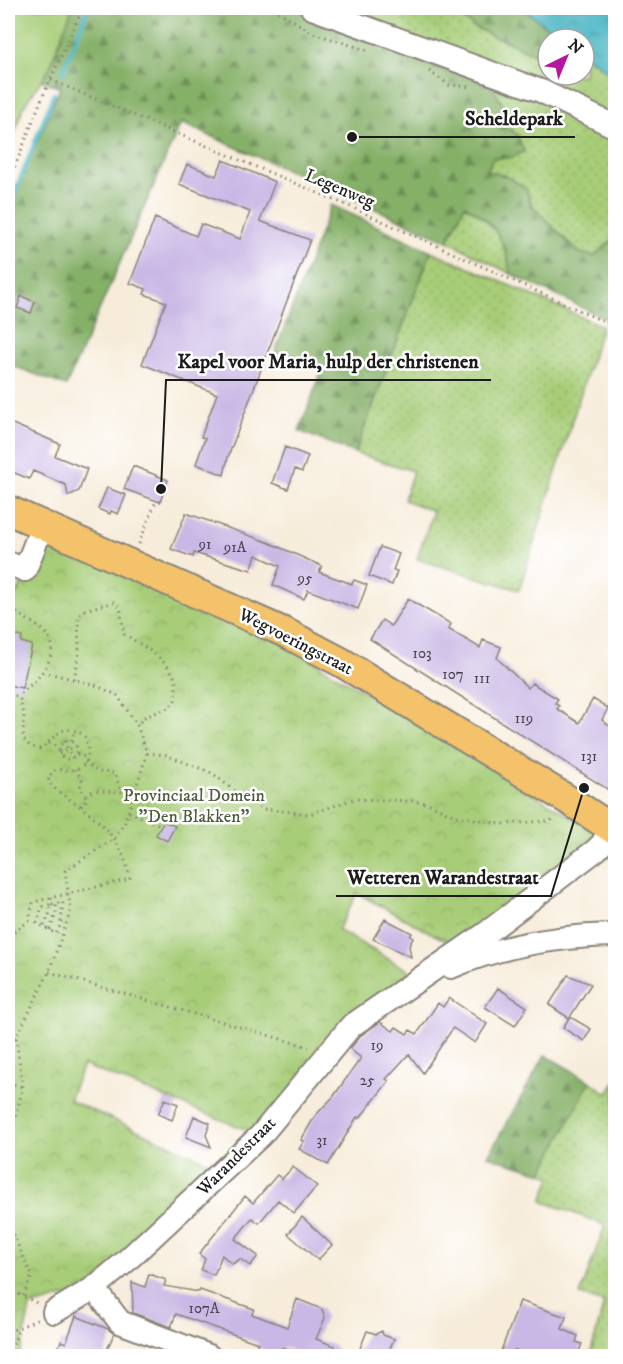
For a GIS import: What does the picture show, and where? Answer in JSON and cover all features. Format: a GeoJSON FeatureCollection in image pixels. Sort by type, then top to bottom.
{"type":"FeatureCollection","features":[{"type":"Feature","properties":{"kind":"main road","name":"Wegvoeringstraat"},"geometry":{"type":"LineString","coordinates":[[8,510],[286,633],[342,662],[570,801],[613,824]]}},
{"type":"Feature","properties":{"kind":"street"},"geometry":{"type":"LineString","coordinates":[[312,8],[541,91],[615,127]]}},
{"type":"Feature","properties":{"kind":"street"},"geometry":{"type":"LineString","coordinates":[[16,567],[42,524]]}},
{"type":"Feature","properties":{"kind":"street","name":"Warandestraat"},"geometry":{"type":"LineString","coordinates":[[54,1312],[94,1288],[261,1135],[327,1052],[351,1026],[485,934],[596,850],[603,843],[613,824]]}},
{"type":"Feature","properties":{"kind":"street","name":"Warandestraat"},"geometry":{"type":"LineString","coordinates":[[406,987],[471,958],[556,938],[615,935]]}},
{"type":"Feature","properties":{"kind":"street"},"geometry":{"type":"LineString","coordinates":[[94,1288],[120,1322],[209,1356]]}},
{"type":"Feature","properties":{"kind":"path"},"geometry":{"type":"LineString","coordinates":[[8,184],[83,8]]}},
{"type":"Feature","properties":{"kind":"path","name":"Legenweg"},"geometry":{"type":"LineString","coordinates":[[51,80],[351,207],[615,327]]}},
{"type":"Feature","properties":{"kind":"path"},"geometry":{"type":"LineString","coordinates":[[141,539],[156,501]]}},
{"type":"Feature","properties":{"kind":"path"},"geometry":{"type":"LineString","coordinates":[[74,679],[79,654],[78,616],[84,610],[114,602],[120,607],[124,634],[143,646],[171,670],[176,682],[175,702],[168,708],[145,717],[137,725]]}},
{"type":"Feature","properties":{"kind":"path"},"geometry":{"type":"LineString","coordinates":[[8,604],[16,615],[46,633],[51,648],[45,672],[19,696],[8,699]]}},
{"type":"Feature","properties":{"kind":"path"},"geometry":{"type":"LineString","coordinates":[[8,1145],[23,1087],[16,1038],[49,972],[71,910],[65,871],[115,838],[129,812],[147,753],[137,725],[117,695],[74,679],[45,672]]}},
{"type":"Feature","properties":{"kind":"path"},"geometry":{"type":"LineString","coordinates":[[8,932],[14,932],[29,921],[33,902],[130,879],[128,863],[115,838],[48,781],[52,771],[75,769],[86,760],[88,745],[84,735],[75,730],[59,731],[48,744],[39,748],[30,746],[23,739],[24,715],[19,696]]}},
{"type":"Feature","properties":{"kind":"path"},"geometry":{"type":"LineString","coordinates":[[71,741],[75,730]]}},
{"type":"Feature","properties":{"kind":"path"},"geometry":{"type":"LineString","coordinates":[[58,747],[64,741],[71,741],[76,746],[76,754],[72,758],[64,759]]}},
{"type":"Feature","properties":{"kind":"path"},"geometry":{"type":"LineString","coordinates":[[64,741],[72,758]]}},
{"type":"Feature","properties":{"kind":"path"},"geometry":{"type":"LineString","coordinates":[[48,744],[58,747]]}},
{"type":"Feature","properties":{"kind":"path"},"geometry":{"type":"LineString","coordinates":[[59,754],[76,746]]}},
{"type":"Feature","properties":{"kind":"path"},"geometry":{"type":"LineString","coordinates":[[58,747],[59,754],[64,759]]}},
{"type":"Feature","properties":{"kind":"path"},"geometry":{"type":"LineString","coordinates":[[147,753],[166,755],[212,772],[241,796],[263,809],[310,814],[354,799],[412,801],[430,804],[453,815],[500,824],[550,820],[570,801]]}},
{"type":"Feature","properties":{"kind":"path"},"geometry":{"type":"LineString","coordinates":[[76,754],[98,772],[115,773],[120,789]]}},
{"type":"Feature","properties":{"kind":"path"},"geometry":{"type":"LineString","coordinates":[[60,769],[64,759]]}},
{"type":"Feature","properties":{"kind":"path"},"geometry":{"type":"LineString","coordinates":[[75,769],[82,780],[80,788],[86,795],[85,803],[81,807]]}},
{"type":"Feature","properties":{"kind":"path"},"geometry":{"type":"LineString","coordinates":[[86,795],[94,790],[108,792],[120,789],[134,795]]}},
{"type":"Feature","properties":{"kind":"path"},"geometry":{"type":"LineString","coordinates":[[129,812],[158,824]]}},
{"type":"Feature","properties":{"kind":"path"},"geometry":{"type":"LineString","coordinates":[[50,930],[56,913],[51,898]]}},
{"type":"Feature","properties":{"kind":"path"},"geometry":{"type":"LineString","coordinates":[[63,902],[61,924],[56,934],[43,927],[37,923],[42,907],[63,902]]}},
{"type":"Feature","properties":{"kind":"path"},"geometry":{"type":"LineString","coordinates":[[43,927],[52,904]]}},
{"type":"Feature","properties":{"kind":"path"},"geometry":{"type":"LineString","coordinates":[[49,972],[327,1052]]}},
{"type":"Feature","properties":{"kind":"path"},"geometry":{"type":"LineString","coordinates":[[8,1038],[16,1038]]}},
{"type":"Feature","properties":{"kind":"path"},"geometry":{"type":"LineString","coordinates":[[8,1083],[23,1087]]}},
{"type":"Feature","properties":{"kind":"path"},"geometry":{"type":"LineString","coordinates":[[8,1199],[11,1230],[32,1276],[23,1297],[8,1289]]}},
{"type":"Feature","properties":{"kind":"path"},"geometry":{"type":"LineString","coordinates":[[8,1332],[19,1328],[10,1356]]}},
{"type":"Feature","properties":{"kind":"green space"},"geometry":{"type":"Polygon","coordinates":[[[8,8],[72,8],[49,69],[24,106],[8,152],[8,8]]]}},
{"type":"Feature","properties":{"kind":"green space"},"geometry":{"type":"Polygon","coordinates":[[[72,8],[326,8],[480,67],[505,108],[500,121],[517,135],[524,151],[514,157],[493,158],[487,171],[506,176],[526,188],[532,206],[580,253],[594,256],[615,238],[615,323],[511,274],[506,251],[497,233],[484,218],[465,205],[448,241],[181,123],[66,386],[8,364],[8,211],[60,88],[41,80],[49,69],[72,8]]]}},
{"type":"Feature","properties":{"kind":"green space"},"geometry":{"type":"Polygon","coordinates":[[[326,8],[449,8],[476,28],[536,55],[536,87],[596,87],[596,63],[615,77],[615,238],[594,256],[580,253],[566,240],[532,205],[528,193],[506,177],[487,171],[493,158],[514,157],[517,135],[500,121],[326,8]]]}},
{"type":"Feature","properties":{"kind":"green space"},"geometry":{"type":"Polygon","coordinates":[[[449,8],[521,8],[547,27],[536,27],[536,55],[476,28],[449,8]]]}},
{"type":"Feature","properties":{"kind":"green space"},"geometry":{"type":"Polygon","coordinates":[[[331,205],[431,251],[355,453],[299,431],[322,370],[275,352],[331,205]]]}},
{"type":"Feature","properties":{"kind":"green space"},"geometry":{"type":"Polygon","coordinates":[[[464,205],[484,218],[497,233],[502,242],[511,274],[448,241],[464,205]]]}},
{"type":"Feature","properties":{"kind":"green space"},"geometry":{"type":"Polygon","coordinates":[[[431,251],[602,326],[519,590],[417,559],[433,511],[404,500],[413,471],[355,453],[431,251]]]}},
{"type":"Feature","properties":{"kind":"green space","name":"Provinciaal Domein \"Den Blakken\""},"geometry":{"type":"Polygon","coordinates":[[[43,533],[281,642],[600,834],[459,948],[357,893],[338,930],[416,975],[252,1132],[83,1065],[69,1100],[220,1167],[85,1291],[30,1307],[20,1356],[8,1356],[8,601],[18,592],[43,533]]]}},
{"type":"Feature","properties":{"kind":"green space"},"geometry":{"type":"Polygon","coordinates":[[[545,1055],[590,1081],[542,1173],[488,1156],[545,1055]]]}},
{"type":"Feature","properties":{"kind":"green space"},"geometry":{"type":"Polygon","coordinates":[[[590,1081],[608,1094],[615,1081],[615,1356],[590,1356],[604,1303],[580,1295],[605,1225],[542,1201],[551,1177],[542,1173],[590,1081]]]}},
{"type":"Feature","properties":{"kind":"water"},"geometry":{"type":"Polygon","coordinates":[[[521,8],[615,8],[615,77],[596,63],[596,27],[547,27],[521,8]]]}},
{"type":"Feature","properties":{"kind":"building"},"geometry":{"type":"Polygon","coordinates":[[[223,160],[275,182],[260,221],[310,240],[228,457],[224,475],[196,464],[205,438],[201,437],[217,394],[142,364],[166,302],[144,294],[146,289],[130,283],[155,218],[196,236],[201,224],[240,239],[250,212],[179,184],[187,164],[216,176],[223,160]]]}},
{"type":"Feature","properties":{"kind":"building"},"geometry":{"type":"Polygon","coordinates":[[[21,296],[35,302],[31,313],[17,308],[21,296]]]}},
{"type":"Feature","properties":{"kind":"building"},"geometry":{"type":"Polygon","coordinates":[[[8,422],[60,444],[55,456],[87,469],[79,491],[68,496],[66,485],[33,471],[29,479],[8,470],[8,422]]]}},
{"type":"Feature","properties":{"kind":"building"},"geometry":{"type":"Polygon","coordinates":[[[285,447],[308,456],[302,472],[295,469],[288,489],[272,483],[285,447]]]}},
{"type":"Feature","properties":{"kind":"building"},"geometry":{"type":"Polygon","coordinates":[[[133,466],[168,480],[160,502],[124,489],[133,466]]]}},
{"type":"Feature","properties":{"kind":"building"},"geometry":{"type":"Polygon","coordinates":[[[107,488],[126,495],[118,514],[111,511],[110,514],[98,509],[107,488]]]}},
{"type":"Feature","properties":{"kind":"building"},"geometry":{"type":"Polygon","coordinates":[[[186,513],[270,543],[322,566],[319,572],[352,584],[354,580],[367,585],[358,609],[308,590],[304,599],[273,585],[280,566],[256,555],[251,570],[194,553],[193,557],[171,549],[186,513]]]}},
{"type":"Feature","properties":{"kind":"building"},"geometry":{"type":"Polygon","coordinates":[[[380,547],[399,554],[393,570],[397,571],[392,585],[369,576],[380,547]]]}},
{"type":"Feature","properties":{"kind":"building"},"geometry":{"type":"Polygon","coordinates":[[[408,599],[451,624],[448,629],[480,648],[483,640],[501,647],[497,658],[528,688],[532,683],[558,699],[555,703],[559,706],[557,709],[579,723],[593,699],[608,708],[602,720],[615,730],[615,794],[370,639],[382,620],[391,626],[408,599]]]}},
{"type":"Feature","properties":{"kind":"building"},"geometry":{"type":"Polygon","coordinates":[[[8,634],[22,637],[21,642],[32,645],[22,688],[8,685],[8,634]]]}},
{"type":"Feature","properties":{"kind":"building"},"geometry":{"type":"Polygon","coordinates":[[[164,821],[175,826],[167,841],[156,835],[164,821]]]}},
{"type":"Feature","properties":{"kind":"building"},"geometry":{"type":"Polygon","coordinates":[[[385,919],[412,933],[410,936],[413,938],[409,946],[411,957],[373,939],[385,919]]]}},
{"type":"Feature","properties":{"kind":"building"},"geometry":{"type":"Polygon","coordinates":[[[568,975],[591,984],[570,1017],[591,1029],[584,1041],[563,1028],[569,1018],[549,1005],[568,975]]]}},
{"type":"Feature","properties":{"kind":"building"},"geometry":{"type":"Polygon","coordinates":[[[498,988],[527,1007],[515,1026],[485,1007],[498,988]]]}},
{"type":"Feature","properties":{"kind":"building"},"geometry":{"type":"Polygon","coordinates":[[[449,998],[487,1024],[475,1043],[453,1028],[423,1073],[409,1054],[386,1079],[389,1081],[359,1119],[357,1117],[328,1165],[299,1149],[304,1141],[301,1140],[315,1116],[333,1097],[361,1058],[350,1049],[360,1036],[380,1022],[393,1031],[396,1027],[407,1034],[410,1030],[417,1034],[438,1003],[443,1007],[449,998]]]}},
{"type":"Feature","properties":{"kind":"building"},"geometry":{"type":"Polygon","coordinates":[[[165,1099],[178,1104],[172,1120],[158,1114],[165,1099]]]}},
{"type":"Feature","properties":{"kind":"building"},"geometry":{"type":"Polygon","coordinates":[[[194,1116],[210,1123],[206,1135],[211,1147],[186,1137],[194,1116]]]}},
{"type":"Feature","properties":{"kind":"building"},"geometry":{"type":"Polygon","coordinates":[[[293,1167],[317,1186],[294,1213],[278,1200],[259,1223],[252,1218],[235,1239],[258,1256],[250,1266],[240,1259],[232,1264],[222,1255],[214,1275],[201,1270],[205,1259],[199,1254],[245,1196],[253,1203],[277,1175],[282,1179],[293,1167]]]}},
{"type":"Feature","properties":{"kind":"building"},"geometry":{"type":"Polygon","coordinates":[[[302,1217],[332,1245],[318,1260],[288,1234],[302,1217]]]}},
{"type":"Feature","properties":{"kind":"building"},"geometry":{"type":"Polygon","coordinates":[[[149,1274],[166,1280],[164,1286],[199,1292],[200,1290],[254,1309],[252,1314],[287,1327],[297,1299],[322,1309],[325,1318],[316,1339],[335,1346],[339,1356],[306,1356],[283,1347],[279,1356],[256,1347],[258,1343],[176,1314],[171,1327],[133,1313],[132,1282],[145,1287],[149,1274]]]}},
{"type":"Feature","properties":{"kind":"building"},"geometry":{"type":"Polygon","coordinates":[[[520,1301],[566,1317],[562,1329],[578,1336],[576,1342],[582,1344],[577,1356],[531,1356],[514,1350],[512,1356],[499,1356],[520,1301]]]}},
{"type":"Feature","properties":{"kind":"building"},"geometry":{"type":"Polygon","coordinates":[[[76,1316],[108,1329],[114,1334],[104,1356],[55,1356],[61,1341],[66,1343],[76,1316]]]}},
{"type":"Feature","properties":{"kind":"building"},"geometry":{"type":"Polygon","coordinates":[[[367,1331],[376,1334],[382,1331],[383,1335],[394,1339],[388,1353],[385,1352],[383,1356],[357,1356],[367,1331]]]}},
{"type":"Feature","properties":{"kind":"waterway"},"geometry":{"type":"LineString","coordinates":[[63,72],[88,8]]}},
{"type":"Feature","properties":{"kind":"waterway"},"geometry":{"type":"LineString","coordinates":[[8,210],[54,94]]}},
{"type":"Feature","properties":{"kind":"place","name":"Scheldepark"},"geometry":{"type":"Point","coordinates":[352,137]}},
{"type":"Feature","properties":{"kind":"place","name":"Kapel voor Maria, hulp der christenen"},"geometry":{"type":"Point","coordinates":[161,489]}},
{"type":"Feature","properties":{"kind":"place","name":"Wetteren Warandestraat"},"geometry":{"type":"Point","coordinates":[584,788]}}]}
